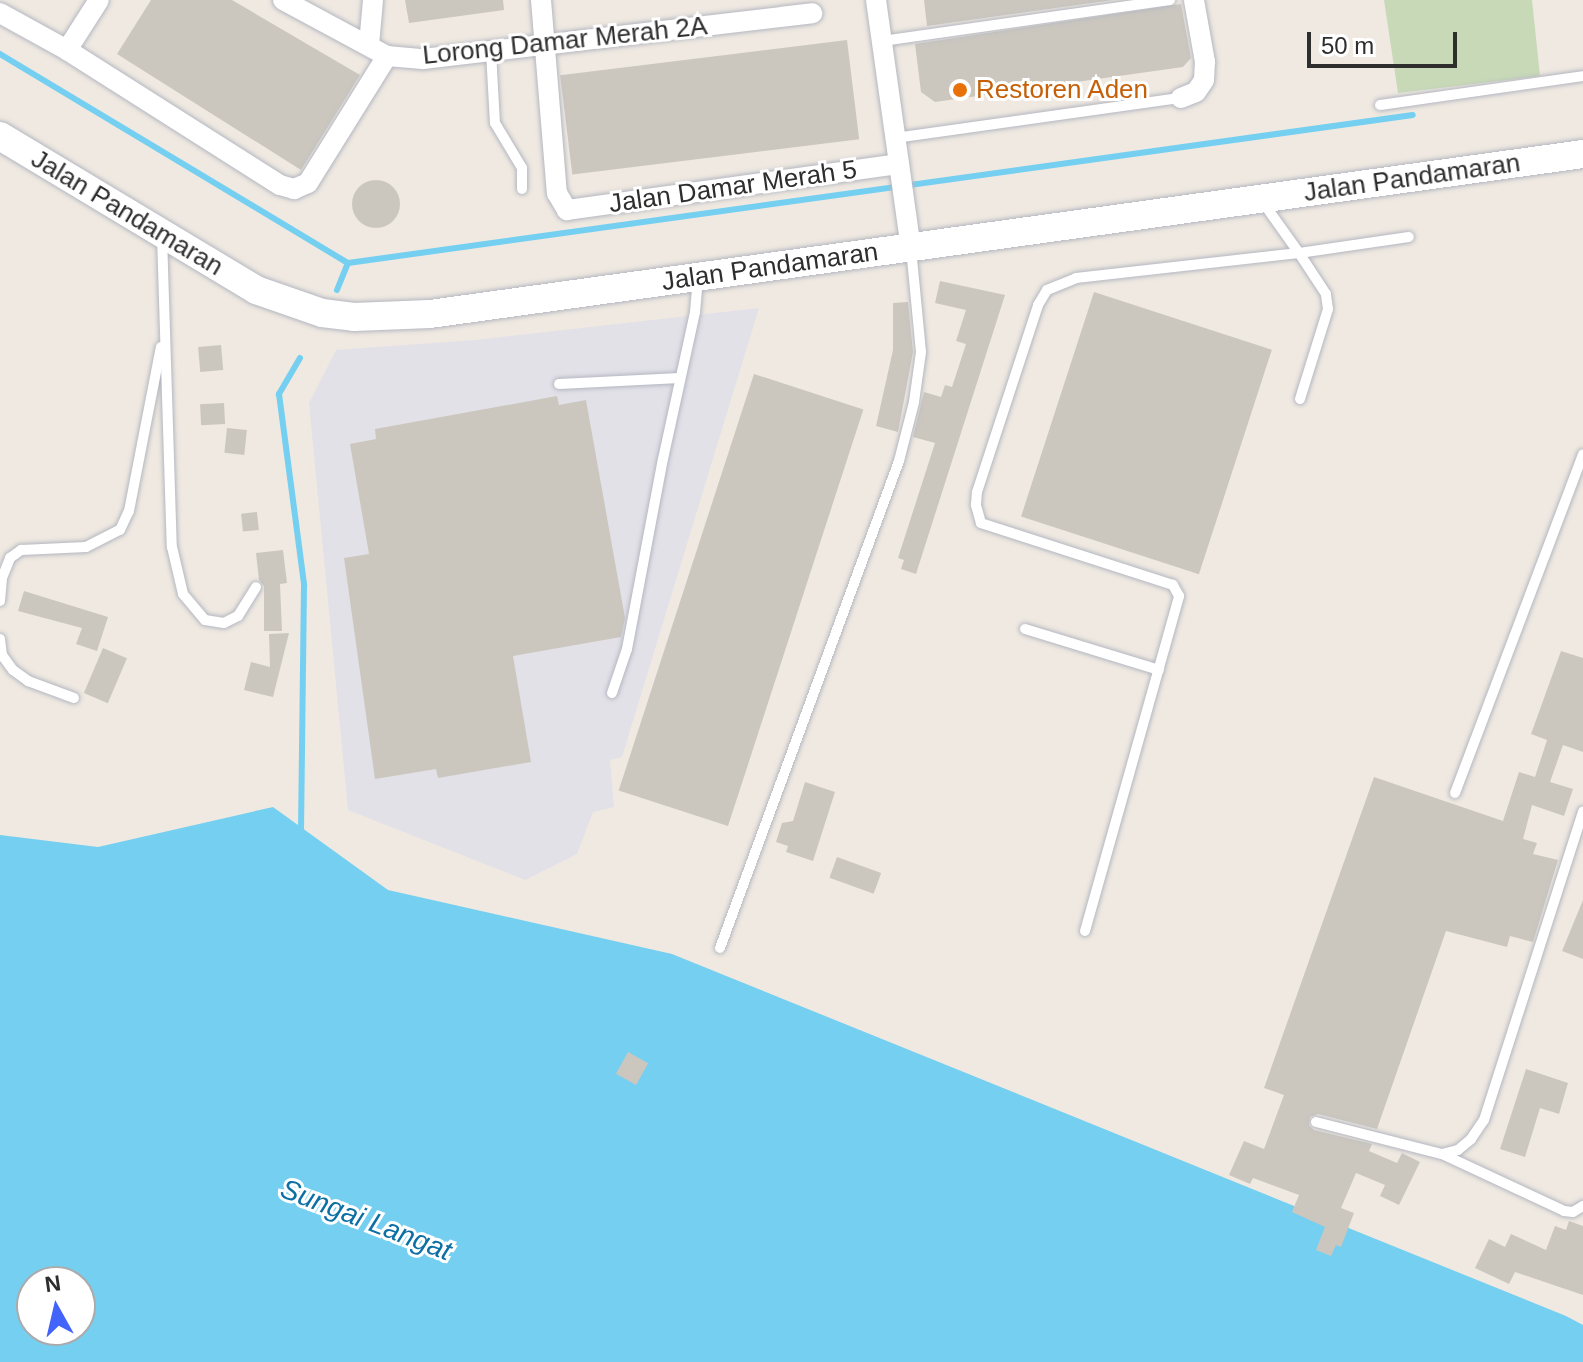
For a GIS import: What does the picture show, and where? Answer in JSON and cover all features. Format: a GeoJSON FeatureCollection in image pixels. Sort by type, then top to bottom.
{"type":"FeatureCollection","features":[{"type":"Feature","properties":{"kind":"main road","name":"Jalan Pandamaran"},"geometry":{"type":"LineString","coordinates":[[0,136],[256,290],[322,313],[354,317],[430,314],[1583,154]]}},
{"type":"Feature","properties":{"kind":"street"},"geometry":{"type":"LineString","coordinates":[[67,50],[99,0]]}},
{"type":"Feature","properties":{"kind":"street","name":"Lorong Damar Merah 2A"},"geometry":{"type":"LineString","coordinates":[[283,0],[387,56],[423,59],[812,13]]}},
{"type":"Feature","properties":{"kind":"street"},"geometry":{"type":"LineString","coordinates":[[369,45],[373,0]]}},
{"type":"Feature","properties":{"kind":"street"},"geometry":{"type":"LineString","coordinates":[[541,0],[547,45]]}},
{"type":"Feature","properties":{"kind":"street"},"geometry":{"type":"LineString","coordinates":[[876,0],[911,248]]}},
{"type":"Feature","properties":{"kind":"street"},"geometry":{"type":"LineString","coordinates":[[1181,98],[1196,92],[1204,80],[1205,62],[1194,0]]}},
{"type":"Feature","properties":{"kind":"street"},"geometry":{"type":"LineString","coordinates":[[0,13],[67,50],[280,185],[294,189],[308,183],[387,56]]}},
{"type":"Feature","properties":{"kind":"street","name":"Jalan Damar Merah 5"},"geometry":{"type":"LineString","coordinates":[[547,45],[557,193],[567,210],[901,180]]}},
{"type":"Feature","properties":{"kind":"lane"},"geometry":{"type":"LineString","coordinates":[[882,41],[1170,0]]}},
{"type":"Feature","properties":{"kind":"lane"},"geometry":{"type":"LineString","coordinates":[[491,52],[495,123],[522,168],[522,189]]}},
{"type":"Feature","properties":{"kind":"lane"},"geometry":{"type":"LineString","coordinates":[[1380,105],[1583,76]]}},
{"type":"Feature","properties":{"kind":"lane"},"geometry":{"type":"LineString","coordinates":[[895,138],[1181,98]]}},
{"type":"Feature","properties":{"kind":"lane"},"geometry":{"type":"LineString","coordinates":[[1261,200],[1326,294],[1328,309],[1300,399]]}},
{"type":"Feature","properties":{"kind":"lane"},"geometry":{"type":"LineString","coordinates":[[162,234],[172,547],[183,594],[205,620],[224,623],[238,616],[256,587]]}},
{"type":"Feature","properties":{"kind":"lane"},"geometry":{"type":"LineString","coordinates":[[1085,931],[1179,596],[1173,585],[994,530],[981,523],[977,515],[977,492],[1038,305],[1047,290],[1076,278],[1299,253],[1409,237]]}},
{"type":"Feature","properties":{"kind":"lane"},"geometry":{"type":"LineString","coordinates":[[720,948],[899,461],[914,402],[921,352],[911,248]]}},
{"type":"Feature","properties":{"kind":"lane"},"geometry":{"type":"LineString","coordinates":[[612,693],[627,649],[695,312],[698,277]]}},
{"type":"Feature","properties":{"kind":"lane"},"geometry":{"type":"LineString","coordinates":[[0,601],[2,578],[10,558],[21,550],[86,547],[120,530],[129,511],[165,329]]}},
{"type":"Feature","properties":{"kind":"lane"},"geometry":{"type":"LineString","coordinates":[[559,384],[680,378]]}},
{"type":"Feature","properties":{"kind":"lane"},"geometry":{"type":"LineString","coordinates":[[1455,793],[1583,454]]}},
{"type":"Feature","properties":{"kind":"lane"},"geometry":{"type":"LineString","coordinates":[[1025,629],[1159,670]]}},
{"type":"Feature","properties":{"kind":"lane"},"geometry":{"type":"LineString","coordinates":[[0,639],[2,655],[13,670],[28,681],[74,698]]}},
{"type":"Feature","properties":{"kind":"lane"},"geometry":{"type":"LineString","coordinates":[[1442,1154],[1465,1145],[1484,1120],[1583,811]]}},
{"type":"Feature","properties":{"kind":"lane"},"geometry":{"type":"LineString","coordinates":[[1316,1122],[1442,1154],[1564,1211],[1573,1212],[1583,1206]]}},
{"type":"Feature","properties":{"kind":"shaded area"},"geometry":{"type":"Polygon","coordinates":[[[759,308],[622,757],[610,760],[614,807],[593,812],[577,854],[525,880],[348,810],[309,403],[336,350],[475,340],[759,308]]]}},
{"type":"Feature","properties":{"kind":"green space"},"geometry":{"type":"Polygon","coordinates":[[[1384,0],[1532,0],[1540,76],[1398,93],[1384,0]]]}},
{"type":"Feature","properties":{"kind":"water","name":"Sungai Langat"},"geometry":{"type":"Polygon","coordinates":[[[273,807],[388,890],[672,954],[1566,1316],[1583,1325],[1583,1362],[0,1362],[0,835],[98,847],[273,807]]]}},
{"type":"Feature","properties":{"kind":"building"},"geometry":{"type":"Polygon","coordinates":[[[151,0],[232,0],[360,75],[301,170],[117,54],[151,0]]]}},
{"type":"Feature","properties":{"kind":"building"},"geometry":{"type":"Polygon","coordinates":[[[405,0],[503,0],[504,10],[409,23],[405,0]]]}},
{"type":"Feature","properties":{"kind":"building"},"geometry":{"type":"Polygon","coordinates":[[[924,0],[1113,0],[927,26],[924,0]]]}},
{"type":"Feature","properties":{"kind":"building"},"geometry":{"type":"Polygon","coordinates":[[[1181,4],[1191,58],[1183,67],[935,102],[921,92],[915,44],[1181,4]]]}},
{"type":"Feature","properties":{"kind":"building"},"geometry":{"type":"Polygon","coordinates":[[[847,40],[859,139],[572,174],[560,75],[847,40]]]}},
{"type":"Feature","properties":{"kind":"building"},"geometry":{"type":"Polygon","coordinates":[[[376,180],[393,187],[400,204],[393,221],[376,228],[359,221],[352,204],[359,187],[376,180]]]}},
{"type":"Feature","properties":{"kind":"building"},"geometry":{"type":"Polygon","coordinates":[[[940,281],[1005,295],[916,574],[901,569],[904,560],[898,558],[935,443],[913,437],[924,392],[941,397],[945,385],[952,387],[966,344],[956,341],[966,310],[935,303],[940,281]]]}},
{"type":"Feature","properties":{"kind":"building"},"geometry":{"type":"Polygon","coordinates":[[[1094,292],[1272,350],[1199,574],[1021,516],[1094,292]]]}},
{"type":"Feature","properties":{"kind":"building"},"geometry":{"type":"Polygon","coordinates":[[[908,302],[913,352],[898,432],[876,426],[893,350],[893,303],[908,302]]]}},
{"type":"Feature","properties":{"kind":"building"},"geometry":{"type":"Polygon","coordinates":[[[221,345],[223,370],[200,372],[198,347],[221,345]]]}},
{"type":"Feature","properties":{"kind":"building"},"geometry":{"type":"Polygon","coordinates":[[[754,374],[863,410],[728,826],[619,791],[754,374]]]}},
{"type":"Feature","properties":{"kind":"building"},"geometry":{"type":"Polygon","coordinates":[[[557,396],[559,405],[586,400],[625,618],[621,637],[513,656],[531,762],[438,778],[436,769],[375,779],[344,558],[369,554],[350,444],[376,439],[375,429],[557,396]]]}},
{"type":"Feature","properties":{"kind":"building"},"geometry":{"type":"Polygon","coordinates":[[[224,403],[225,424],[201,425],[200,404],[224,403]]]}},
{"type":"Feature","properties":{"kind":"building"},"geometry":{"type":"Polygon","coordinates":[[[227,428],[247,430],[244,455],[224,453],[227,428]]]}},
{"type":"Feature","properties":{"kind":"building"},"geometry":{"type":"Polygon","coordinates":[[[257,512],[259,530],[243,532],[241,514],[257,512]]]}},
{"type":"Feature","properties":{"kind":"building"},"geometry":{"type":"Polygon","coordinates":[[[283,550],[287,583],[280,584],[282,631],[264,631],[264,586],[259,580],[256,553],[283,550]]]}},
{"type":"Feature","properties":{"kind":"building"},"geometry":{"type":"Polygon","coordinates":[[[24,591],[108,617],[97,651],[76,644],[82,628],[18,611],[24,591]]]}},
{"type":"Feature","properties":{"kind":"building"},"geometry":{"type":"Polygon","coordinates":[[[289,633],[273,697],[244,690],[251,662],[270,667],[269,634],[289,633]]]}},
{"type":"Feature","properties":{"kind":"building"},"geometry":{"type":"Polygon","coordinates":[[[103,648],[127,658],[108,703],[84,693],[103,648]]]}},
{"type":"Feature","properties":{"kind":"building"},"geometry":{"type":"Polygon","coordinates":[[[1561,651],[1583,658],[1583,752],[1563,745],[1550,782],[1573,789],[1564,816],[1532,805],[1523,839],[1537,843],[1533,854],[1558,860],[1533,942],[1510,936],[1507,947],[1446,931],[1377,1129],[1318,1114],[1310,1117],[1309,1125],[1314,1130],[1372,1144],[1369,1151],[1397,1163],[1402,1153],[1420,1162],[1399,1205],[1380,1196],[1385,1185],[1356,1173],[1341,1208],[1354,1213],[1341,1247],[1336,1245],[1331,1256],[1316,1250],[1325,1227],[1292,1212],[1299,1195],[1253,1178],[1250,1184],[1229,1175],[1244,1141],[1264,1149],[1284,1095],[1264,1088],[1374,777],[1503,821],[1519,772],[1535,777],[1547,740],[1531,734],[1561,651]]]}},
{"type":"Feature","properties":{"kind":"building"},"geometry":{"type":"Polygon","coordinates":[[[805,782],[835,792],[813,861],[786,852],[788,846],[776,842],[782,823],[793,821],[805,782]]]}},
{"type":"Feature","properties":{"kind":"building"},"geometry":{"type":"Polygon","coordinates":[[[837,857],[881,873],[874,894],[829,878],[837,857]]]}},
{"type":"Feature","properties":{"kind":"building"},"geometry":{"type":"Polygon","coordinates":[[[1583,900],[1583,959],[1562,951],[1583,900]]]}},
{"type":"Feature","properties":{"kind":"building"},"geometry":{"type":"Polygon","coordinates":[[[628,1052],[648,1063],[636,1085],[616,1074],[628,1052]]]}},
{"type":"Feature","properties":{"kind":"building"},"geometry":{"type":"Polygon","coordinates":[[[1526,1069],[1568,1083],[1559,1114],[1540,1108],[1525,1157],[1500,1149],[1526,1069]]]}},
{"type":"Feature","properties":{"kind":"building"},"geometry":{"type":"Polygon","coordinates":[[[1569,1221],[1583,1226],[1583,1295],[1515,1272],[1509,1284],[1475,1268],[1489,1239],[1505,1247],[1511,1234],[1546,1250],[1555,1226],[1566,1230],[1569,1221]]]}},
{"type":"Feature","properties":{"kind":"waterway"},"geometry":{"type":"LineString","coordinates":[[0,54],[348,263],[1413,115]]}},
{"type":"Feature","properties":{"kind":"waterway"},"geometry":{"type":"LineString","coordinates":[[337,290],[348,263]]}},
{"type":"Feature","properties":{"kind":"waterway"},"geometry":{"type":"LineString","coordinates":[[300,358],[279,394],[304,585],[301,835]]}},
{"type":"Feature","properties":{"kind":"place","name":"Restoren Aden"},"geometry":{"type":"Point","coordinates":[960,90]}}]}
